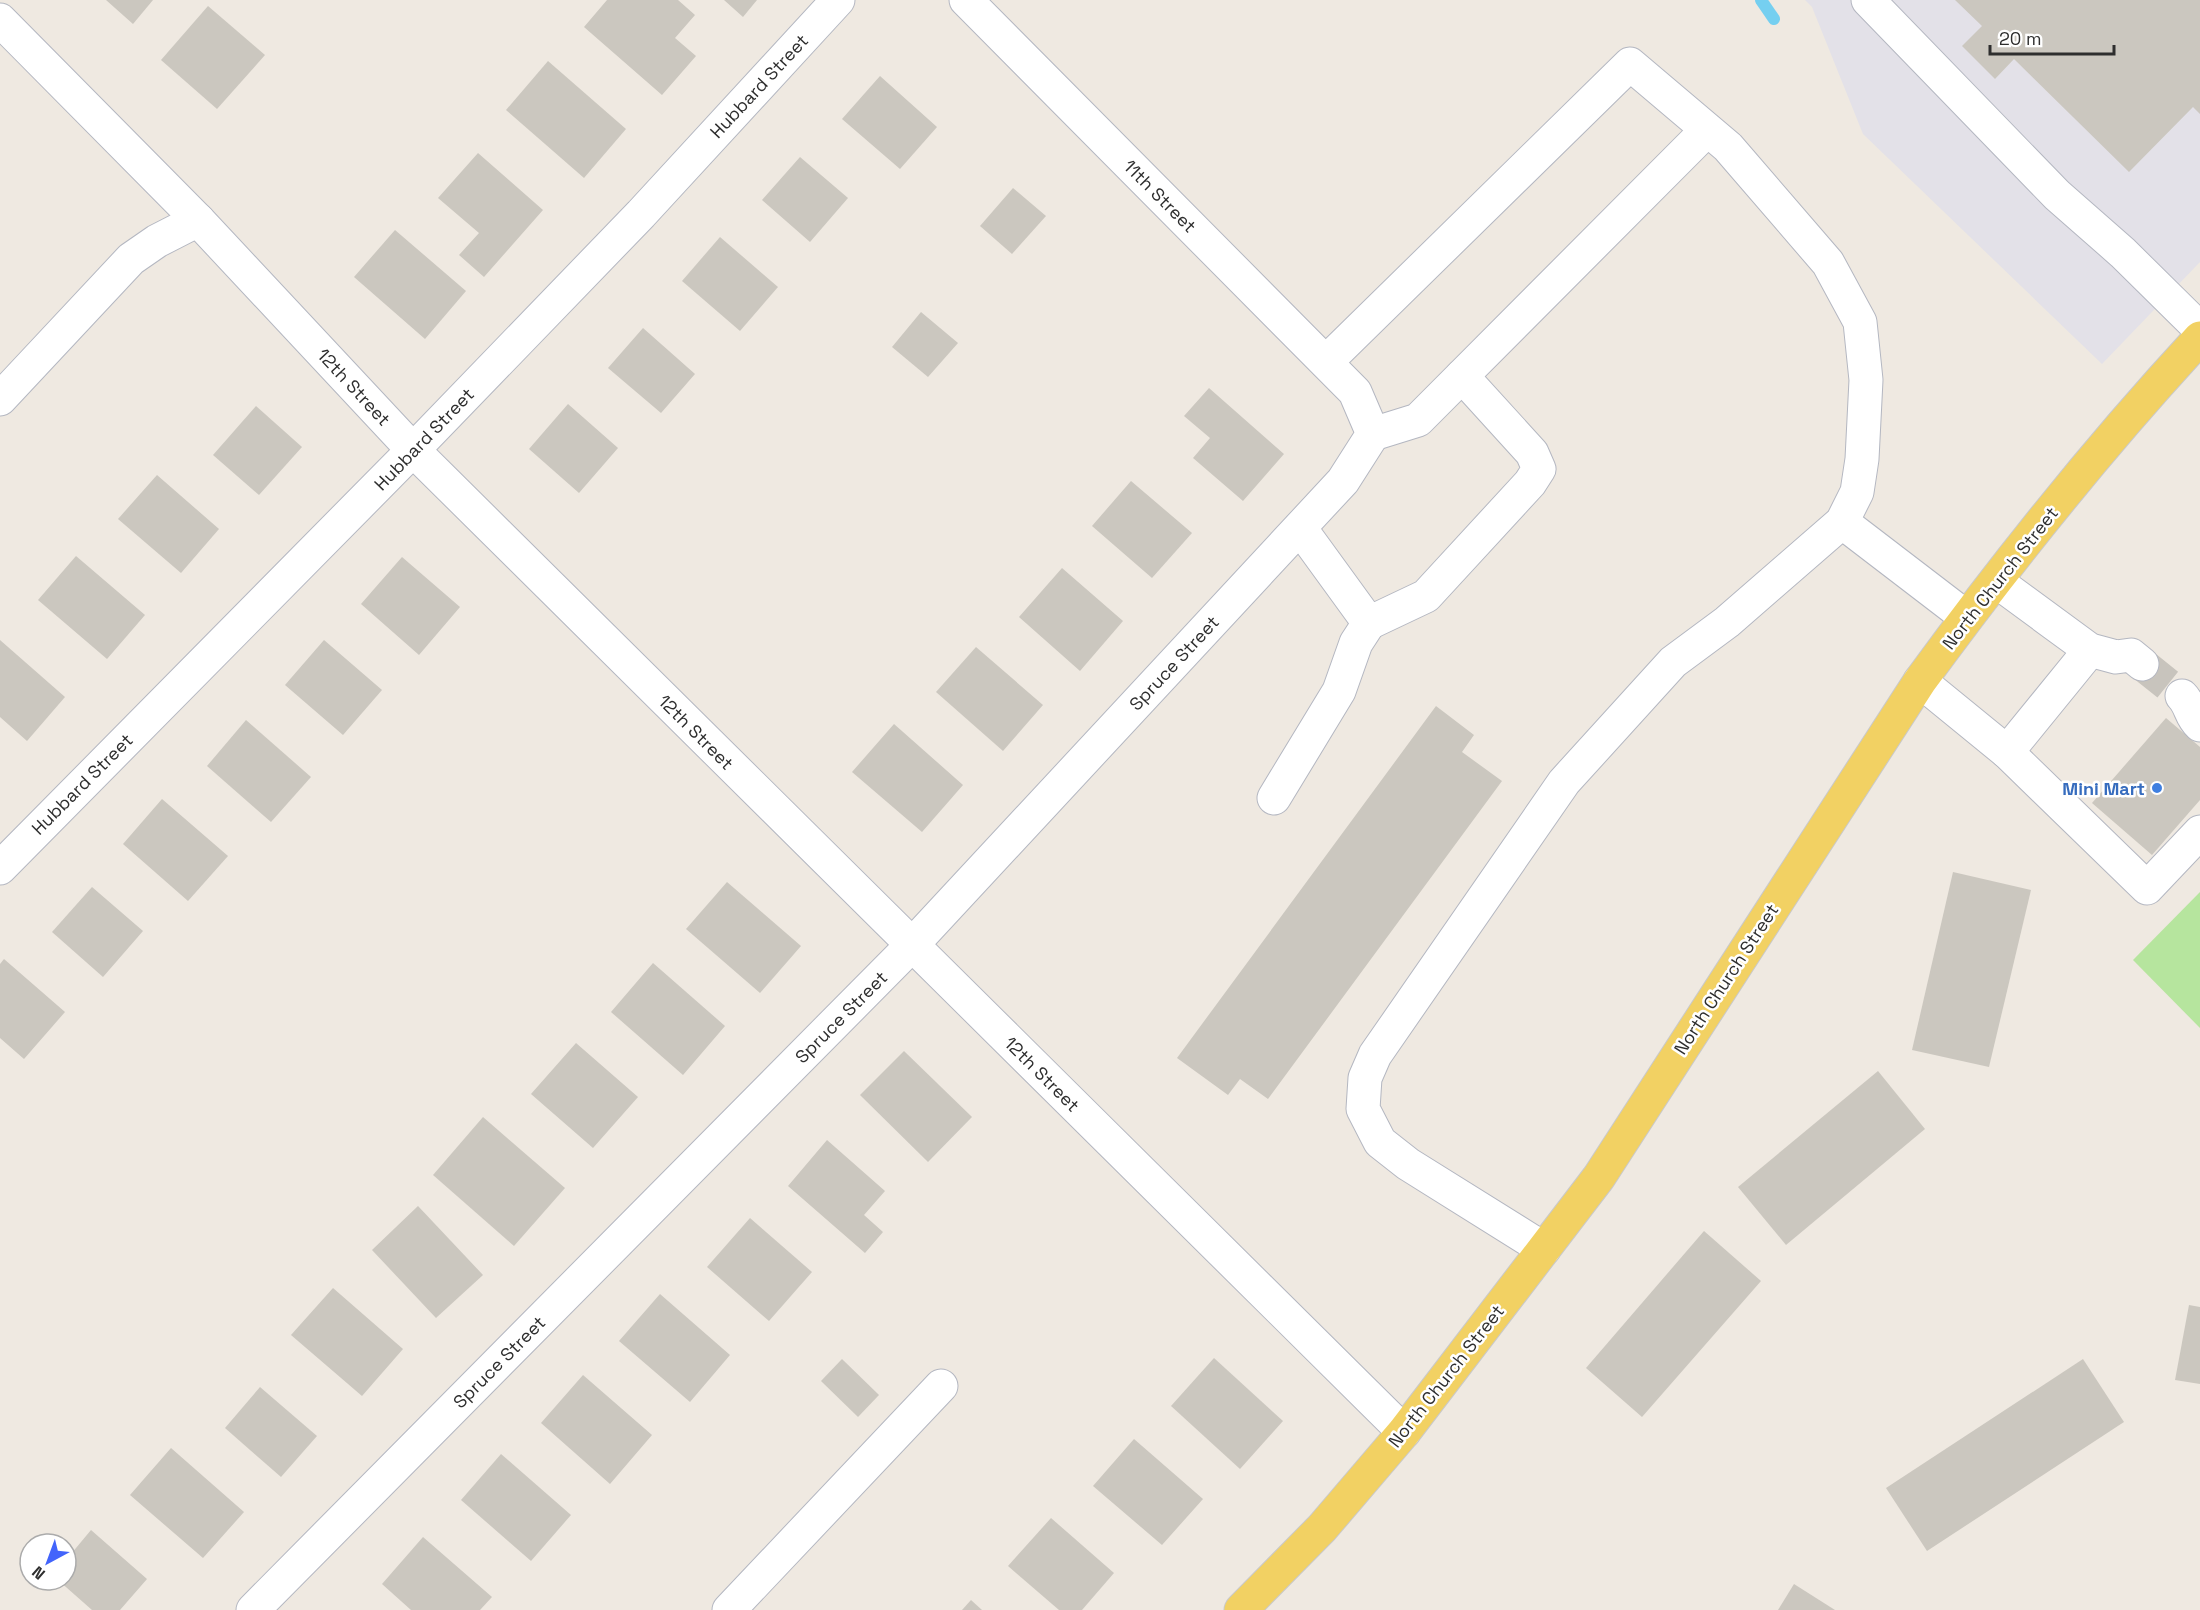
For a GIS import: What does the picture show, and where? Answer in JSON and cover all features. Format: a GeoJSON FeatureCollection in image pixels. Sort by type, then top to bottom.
{"type":"FeatureCollection","features":[{"type":"Feature","properties":{"kind":"main road","name":"North Church Street"},"geometry":{"type":"LineString","coordinates":[[1240,1610],[1322,1528],[1404,1432],[1599,1177],[1920,681],[1966,617],[2094,461],[2200,338]]}},
{"type":"Feature","properties":{"kind":"street","name":"Hubbard Street"},"geometry":{"type":"LineString","coordinates":[[0,867],[413,450],[641,214],[838,0]]}},
{"type":"Feature","properties":{"kind":"street","name":"11th Street"},"geometry":{"type":"LineString","coordinates":[[966,0],[1355,392],[1372,434]]}},
{"type":"Feature","properties":{"kind":"street"},"geometry":{"type":"LineString","coordinates":[[1868,0],[2057,195],[2123,253],[2200,328]]}},
{"type":"Feature","properties":{"kind":"street","name":"12th Street"},"geometry":{"type":"LineString","coordinates":[[0,20],[198,220],[413,450],[1404,1432]]}},
{"type":"Feature","properties":{"kind":"street"},"geometry":{"type":"LineString","coordinates":[[1326,362],[1630,64],[1728,147],[1828,263],[1860,322],[1866,380],[1862,459],[1857,492],[1842,522],[1727,622],[1674,662],[1564,782],[1375,1055],[1365,1078],[1363,1109],[1380,1142],[1408,1164],[1544,1249]]}},
{"type":"Feature","properties":{"kind":"street"},"geometry":{"type":"LineString","coordinates":[[1372,434],[1418,420],[1707,130]]}},
{"type":"Feature","properties":{"kind":"street"},"geometry":{"type":"LineString","coordinates":[[0,399],[131,258],[157,241],[198,220]]}},
{"type":"Feature","properties":{"kind":"street"},"geometry":{"type":"LineString","coordinates":[[1274,798],[1339,692],[1356,643],[1369,623],[1426,596],[1530,483],[1539,469],[1532,453],[1462,376]]}},
{"type":"Feature","properties":{"kind":"street","name":"Spruce Street"},"geometry":{"type":"LineString","coordinates":[[253,1610],[911,946],[1344,481],[1372,434]]}},
{"type":"Feature","properties":{"kind":"street"},"geometry":{"type":"LineString","coordinates":[[1842,522],[1966,617]]}},
{"type":"Feature","properties":{"kind":"street"},"geometry":{"type":"LineString","coordinates":[[1300,528],[1369,623]]}},
{"type":"Feature","properties":{"kind":"street"},"geometry":{"type":"LineString","coordinates":[[1996,581],[2120,663],[2007,752]]}},
{"type":"Feature","properties":{"kind":"street"},"geometry":{"type":"LineString","coordinates":[[1920,681],[2007,752],[2147,888],[2200,832]]}},
{"type":"Feature","properties":{"kind":"street"},"geometry":{"type":"LineString","coordinates":[[729,1610],[941,1386]]}},
{"type":"Feature","properties":{"kind":"shaded area"},"geometry":{"type":"Polygon","coordinates":[[[1805,0],[2200,0],[2200,262],[2102,364],[1863,134],[1812,7],[1805,0]]]}},
{"type":"Feature","properties":{"kind":"green space"},"geometry":{"type":"Polygon","coordinates":[[[2200,892],[2200,1028],[2133,960],[2200,892]]]}},
{"type":"Feature","properties":{"kind":"building"},"geometry":{"type":"Polygon","coordinates":[[[106,0],[153,0],[133,24],[106,0]]]}},
{"type":"Feature","properties":{"kind":"building"},"geometry":{"type":"Polygon","coordinates":[[[607,0],[678,0],[695,15],[675,38],[696,56],[662,95],[584,27],[607,0]]]}},
{"type":"Feature","properties":{"kind":"building"},"geometry":{"type":"Polygon","coordinates":[[[724,0],[757,0],[743,17],[724,0]]]}},
{"type":"Feature","properties":{"kind":"building"},"geometry":{"type":"Polygon","coordinates":[[[1955,0],[2200,0],[2200,114],[2193,107],[2129,172],[2014,59],[1995,79],[1962,46],[1982,26],[1955,0]]]}},
{"type":"Feature","properties":{"kind":"building"},"geometry":{"type":"Polygon","coordinates":[[[208,6],[265,55],[217,109],[161,60],[208,6]]]}},
{"type":"Feature","properties":{"kind":"building"},"geometry":{"type":"Polygon","coordinates":[[[548,61],[626,129],[584,178],[506,110],[548,61]]]}},
{"type":"Feature","properties":{"kind":"building"},"geometry":{"type":"Polygon","coordinates":[[[880,76],[937,127],[900,169],[842,119],[880,76]]]}},
{"type":"Feature","properties":{"kind":"building"},"geometry":{"type":"Polygon","coordinates":[[[478,153],[543,210],[484,277],[459,255],[479,233],[438,198],[478,153]]]}},
{"type":"Feature","properties":{"kind":"building"},"geometry":{"type":"Polygon","coordinates":[[[800,157],[848,198],[810,242],[762,200],[800,157]]]}},
{"type":"Feature","properties":{"kind":"building"},"geometry":{"type":"Polygon","coordinates":[[[1013,188],[1046,216],[1012,254],[980,226],[1013,188]]]}},
{"type":"Feature","properties":{"kind":"building"},"geometry":{"type":"Polygon","coordinates":[[[395,230],[466,291],[425,339],[354,277],[395,230]]]}},
{"type":"Feature","properties":{"kind":"building"},"geometry":{"type":"Polygon","coordinates":[[[720,237],[778,287],[740,331],[682,281],[720,237]]]}},
{"type":"Feature","properties":{"kind":"building"},"geometry":{"type":"Polygon","coordinates":[[[921,312],[958,343],[928,377],[892,347],[921,312]]]}},
{"type":"Feature","properties":{"kind":"building"},"geometry":{"type":"Polygon","coordinates":[[[643,328],[695,374],[661,413],[608,368],[643,328]]]}},
{"type":"Feature","properties":{"kind":"building"},"geometry":{"type":"Polygon","coordinates":[[[1209,388],[1284,454],[1243,501],[1193,458],[1210,438],[1184,416],[1209,388]]]}},
{"type":"Feature","properties":{"kind":"building"},"geometry":{"type":"Polygon","coordinates":[[[568,404],[618,448],[579,493],[529,449],[568,404]]]}},
{"type":"Feature","properties":{"kind":"building"},"geometry":{"type":"Polygon","coordinates":[[[256,406],[302,447],[259,495],[213,455],[256,406]]]}},
{"type":"Feature","properties":{"kind":"building"},"geometry":{"type":"Polygon","coordinates":[[[157,475],[219,529],[181,573],[118,519],[157,475]]]}},
{"type":"Feature","properties":{"kind":"building"},"geometry":{"type":"Polygon","coordinates":[[[1131,481],[1192,533],[1152,578],[1092,526],[1131,481]]]}},
{"type":"Feature","properties":{"kind":"building"},"geometry":{"type":"Polygon","coordinates":[[[76,556],[145,615],[107,659],[38,600],[76,556]]]}},
{"type":"Feature","properties":{"kind":"building"},"geometry":{"type":"Polygon","coordinates":[[[402,557],[460,607],[419,655],[361,604],[402,557]]]}},
{"type":"Feature","properties":{"kind":"building"},"geometry":{"type":"Polygon","coordinates":[[[1062,568],[1123,621],[1080,671],[1019,617],[1062,568]]]}},
{"type":"Feature","properties":{"kind":"building"},"geometry":{"type":"Polygon","coordinates":[[[0,640],[65,697],[27,741],[0,717],[0,640]]]}},
{"type":"Feature","properties":{"kind":"building"},"geometry":{"type":"Polygon","coordinates":[[[324,640],[382,690],[343,735],[285,685],[324,640]]]}},
{"type":"Feature","properties":{"kind":"building"},"geometry":{"type":"Polygon","coordinates":[[[976,647],[1043,705],[1003,751],[936,692],[976,647]]]}},
{"type":"Feature","properties":{"kind":"building"},"geometry":{"type":"Polygon","coordinates":[[[1436,706],[1474,735],[1462,752],[1502,781],[1268,1099],[1240,1079],[1228,1095],[1177,1058],[1436,706]]]}},
{"type":"Feature","properties":{"kind":"building"},"geometry":{"type":"Polygon","coordinates":[[[2166,718],[2200,747],[2200,800],[2152,855],[2092,803],[2166,718]]]}},
{"type":"Feature","properties":{"kind":"building"},"geometry":{"type":"Polygon","coordinates":[[[246,720],[311,777],[271,822],[207,766],[246,720]]]}},
{"type":"Feature","properties":{"kind":"building"},"geometry":{"type":"Polygon","coordinates":[[[894,724],[963,785],[922,832],[852,772],[894,724]]]}},
{"type":"Feature","properties":{"kind":"building"},"geometry":{"type":"Polygon","coordinates":[[[162,799],[228,856],[188,901],[123,844],[162,799]]]}},
{"type":"Feature","properties":{"kind":"building"},"geometry":{"type":"Polygon","coordinates":[[[1953,872],[2031,890],[1989,1067],[1912,1050],[1953,872]]]}},
{"type":"Feature","properties":{"kind":"building"},"geometry":{"type":"Polygon","coordinates":[[[727,882],[801,946],[760,993],[686,929],[727,882]]]}},
{"type":"Feature","properties":{"kind":"building"},"geometry":{"type":"Polygon","coordinates":[[[92,887],[143,931],[103,977],[52,932],[92,887]]]}},
{"type":"Feature","properties":{"kind":"building"},"geometry":{"type":"Polygon","coordinates":[[[4,959],[65,1012],[24,1059],[0,1038],[0,964],[4,959]]]}},
{"type":"Feature","properties":{"kind":"building"},"geometry":{"type":"Polygon","coordinates":[[[653,963],[725,1026],[683,1075],[611,1012],[653,963]]]}},
{"type":"Feature","properties":{"kind":"building"},"geometry":{"type":"Polygon","coordinates":[[[576,1043],[638,1097],[593,1148],[531,1094],[576,1043]]]}},
{"type":"Feature","properties":{"kind":"building"},"geometry":{"type":"Polygon","coordinates":[[[904,1051],[972,1117],[928,1162],[860,1095],[904,1051]]]}},
{"type":"Feature","properties":{"kind":"building"},"geometry":{"type":"Polygon","coordinates":[[[1878,1071],[1925,1129],[1786,1245],[1738,1187],[1878,1071]]]}},
{"type":"Feature","properties":{"kind":"building"},"geometry":{"type":"Polygon","coordinates":[[[483,1117],[565,1188],[514,1246],[433,1175],[483,1117]]]}},
{"type":"Feature","properties":{"kind":"building"},"geometry":{"type":"Polygon","coordinates":[[[827,1140],[885,1191],[864,1215],[883,1232],[865,1253],[788,1186],[827,1140]]]}},
{"type":"Feature","properties":{"kind":"building"},"geometry":{"type":"Polygon","coordinates":[[[418,1206],[483,1275],[436,1318],[372,1250],[418,1206]]]}},
{"type":"Feature","properties":{"kind":"building"},"geometry":{"type":"Polygon","coordinates":[[[750,1218],[812,1272],[769,1321],[707,1267],[750,1218]]]}},
{"type":"Feature","properties":{"kind":"building"},"geometry":{"type":"Polygon","coordinates":[[[1704,1231],[1761,1281],[1642,1417],[1586,1368],[1704,1231]]]}},
{"type":"Feature","properties":{"kind":"building"},"geometry":{"type":"Polygon","coordinates":[[[333,1288],[403,1349],[362,1396],[291,1335],[333,1288]]]}},
{"type":"Feature","properties":{"kind":"building"},"geometry":{"type":"Polygon","coordinates":[[[660,1294],[730,1355],[690,1402],[619,1341],[660,1294]]]}},
{"type":"Feature","properties":{"kind":"building"},"geometry":{"type":"Polygon","coordinates":[[[2189,1305],[2200,1307],[2200,1384],[2175,1380],[2189,1305]]]}},
{"type":"Feature","properties":{"kind":"building"},"geometry":{"type":"Polygon","coordinates":[[[1214,1358],[1283,1421],[1240,1469],[1171,1406],[1214,1358]]]}},
{"type":"Feature","properties":{"kind":"building"},"geometry":{"type":"Polygon","coordinates":[[[842,1359],[879,1395],[858,1417],[821,1381],[842,1359]]]}},
{"type":"Feature","properties":{"kind":"building"},"geometry":{"type":"Polygon","coordinates":[[[2083,1359],[2124,1422],[1927,1551],[1886,1488],[2083,1359]]]}},
{"type":"Feature","properties":{"kind":"building"},"geometry":{"type":"Polygon","coordinates":[[[583,1375],[652,1435],[610,1484],[541,1423],[583,1375]]]}},
{"type":"Feature","properties":{"kind":"building"},"geometry":{"type":"Polygon","coordinates":[[[260,1387],[317,1436],[281,1477],[225,1428],[260,1387]]]}},
{"type":"Feature","properties":{"kind":"building"},"geometry":{"type":"Polygon","coordinates":[[[1134,1439],[1203,1499],[1162,1545],[1093,1486],[1134,1439]]]}},
{"type":"Feature","properties":{"kind":"building"},"geometry":{"type":"Polygon","coordinates":[[[171,1448],[244,1512],[203,1558],[130,1495],[171,1448]]]}},
{"type":"Feature","properties":{"kind":"building"},"geometry":{"type":"Polygon","coordinates":[[[501,1454],[571,1515],[531,1561],[461,1500],[501,1454]]]}},
{"type":"Feature","properties":{"kind":"building"},"geometry":{"type":"Polygon","coordinates":[[[1051,1518],[1114,1573],[1082,1610],[1059,1610],[1008,1566],[1051,1518]]]}},
{"type":"Feature","properties":{"kind":"building"},"geometry":{"type":"Polygon","coordinates":[[[91,1530],[147,1579],[120,1610],[92,1610],[72,1592],[78,1592],[78,1546],[91,1530]]]}},
{"type":"Feature","properties":{"kind":"building"},"geometry":{"type":"Polygon","coordinates":[[[423,1537],[492,1597],[480,1610],[411,1610],[382,1584],[423,1537]]]}},
{"type":"Feature","properties":{"kind":"building"},"geometry":{"type":"Polygon","coordinates":[[[1794,1584],[1835,1610],[1778,1610],[1794,1584]]]}},
{"type":"Feature","properties":{"kind":"building"},"geometry":{"type":"Polygon","coordinates":[[[971,1600],[982,1610],[962,1610],[971,1600]]]}},
{"type":"Feature","properties":{"kind":"waterway"},"geometry":{"type":"LineString","coordinates":[[1761,0],[1774,19]]}},
{"type":"Feature","properties":{"kind":"tunnel"},"geometry":{"type":"LineString","coordinates":[[2142,664],[2182,696]]}},
{"type":"Feature","properties":{"kind":"place","name":"Mini Mart"},"geometry":{"type":"Point","coordinates":[2157,788]}}]}
